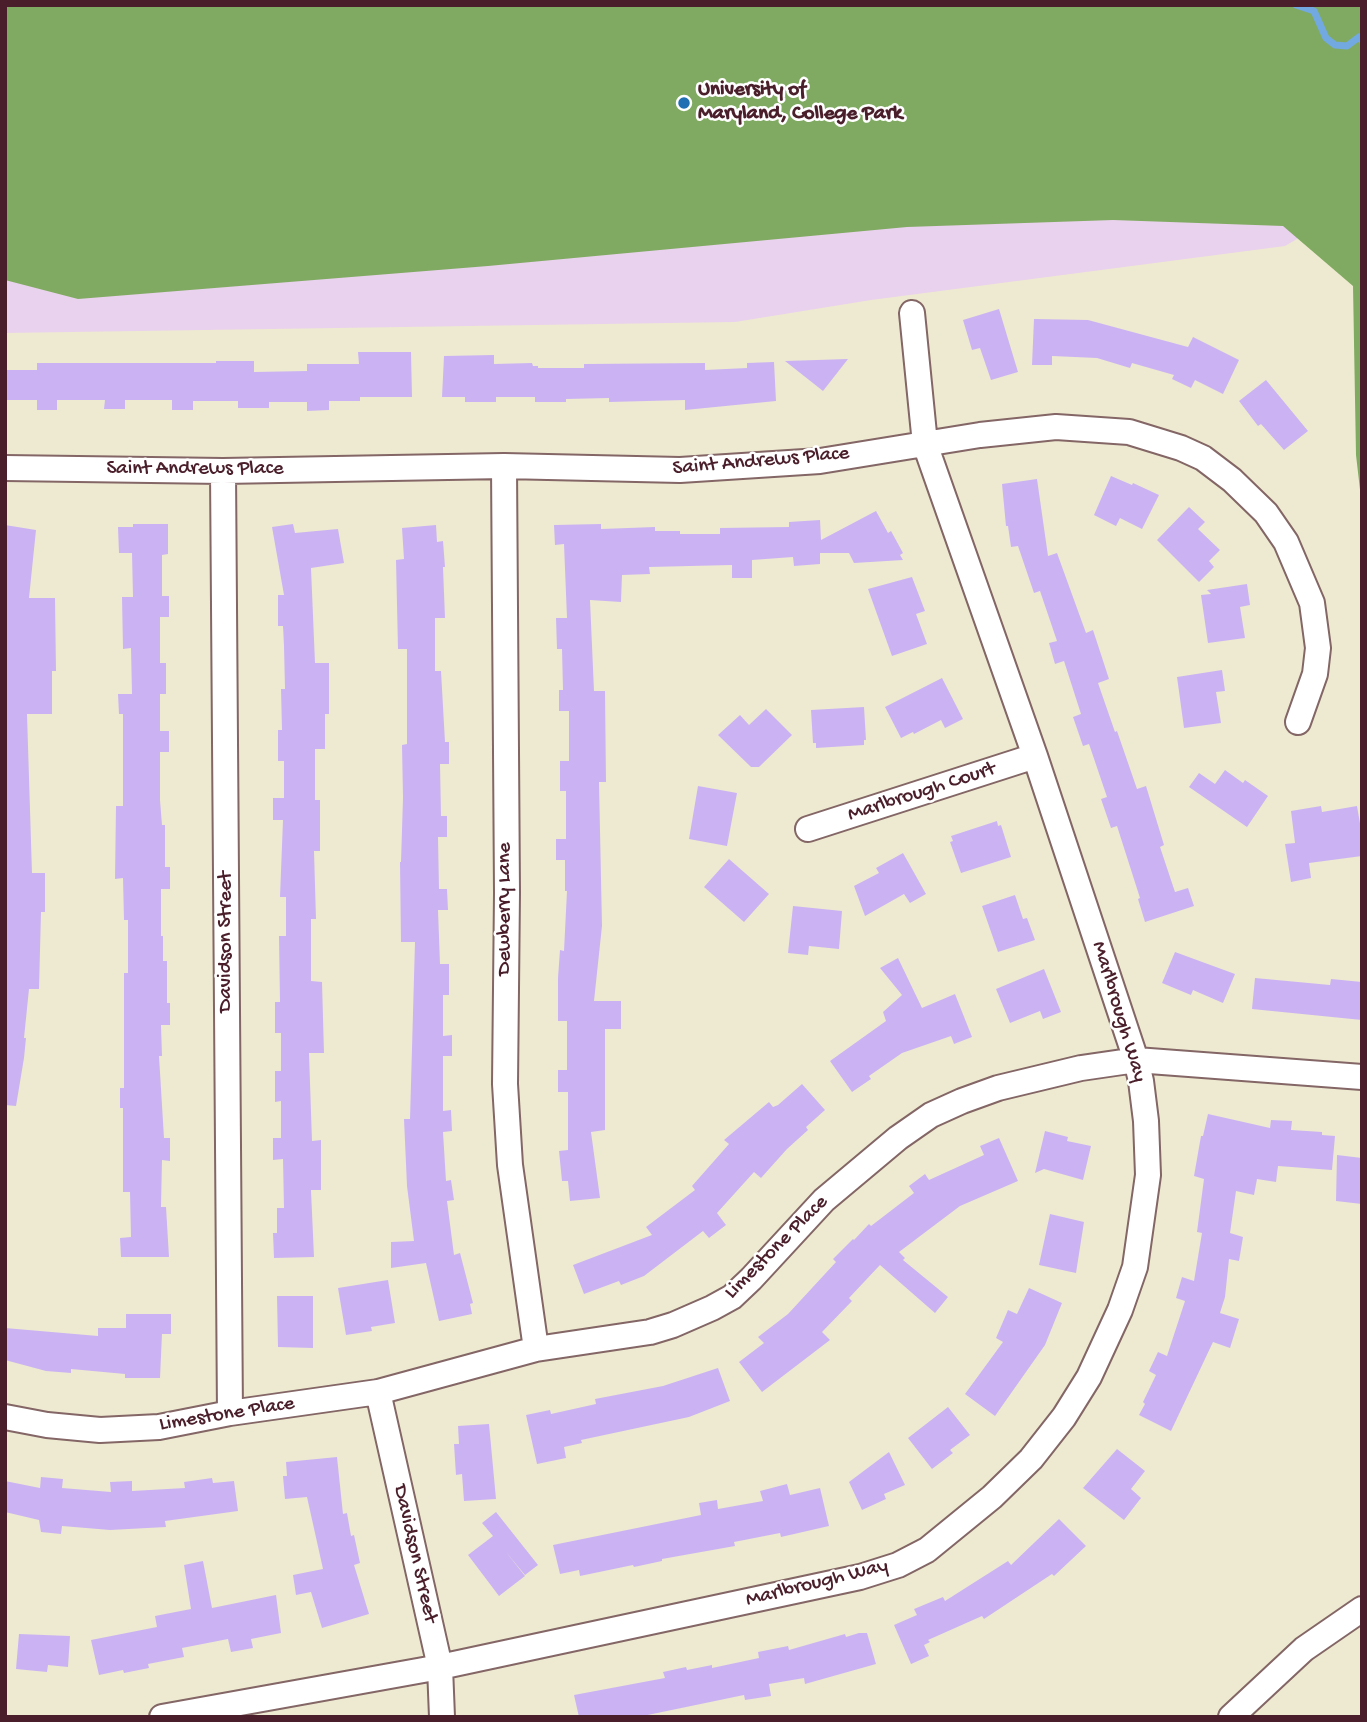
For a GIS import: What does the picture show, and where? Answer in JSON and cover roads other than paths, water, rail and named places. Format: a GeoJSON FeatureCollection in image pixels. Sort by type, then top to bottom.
{"type":"FeatureCollection","features":[{"type":"Feature","properties":{"kind":"street","name":"Marlbrough Way"},"geometry":{"type":"LineString","coordinates":[[162,1717],[440,1667],[860,1577],[898,1564],[927,1550],[992,1497],[1031,1459],[1064,1417],[1089,1377],[1109,1335],[1135,1267],[1148,1175],[1146,1121],[1136,1060],[1035,756],[925,444],[912,313]]}},
{"type":"Feature","properties":{"kind":"street","name":"Saint Andrews Place"},"geometry":{"type":"LineString","coordinates":[[5,468],[223,471],[504,466],[656,470],[731,468],[820,461],[1056,427],[1129,432],[1181,448],[1203,458],[1232,480],[1266,513],[1286,542],[1312,603],[1318,648],[1315,674],[1298,722]]}},
{"type":"Feature","properties":{"kind":"street","name":"Dewberry Lane"},"geometry":{"type":"LineString","coordinates":[[504,466],[507,893],[505,1084],[510,1165],[536,1349]]}},
{"type":"Feature","properties":{"kind":"street","name":"Davidson Street"},"geometry":{"type":"LineString","coordinates":[[223,471],[230,1413]]}},
{"type":"Feature","properties":{"kind":"street","name":"Marlbrough Court"},"geometry":{"type":"LineString","coordinates":[[808,829],[1035,756]]}},
{"type":"Feature","properties":{"kind":"street","name":"Limestone Place"},"geometry":{"type":"LineString","coordinates":[[5,1418],[100,1430],[159,1427],[230,1413],[378,1392],[536,1349],[650,1332],[712,1308],[732,1297],[824,1200],[869,1160],[931,1115],[998,1088],[1082,1068],[1136,1060],[1362,1077]]}},
{"type":"Feature","properties":{"kind":"street","name":"Davidson Street"},"geometry":{"type":"LineString","coordinates":[[378,1392],[440,1667],[442,1717]]}},
{"type":"Feature","properties":{"kind":"street"},"geometry":{"type":"LineString","coordinates":[[1231,1717],[1304,1649],[1362,1609]]}},
{"type":"Feature","properties":{"kind":"waterway"},"geometry":{"type":"LineString","coordinates":[[1296,5],[1314,11],[1326,38],[1335,45],[1347,46],[1359,37],[1362,41]]}},
{"type":"Feature","properties":{"kind":"place","name":"University of Maryland, College Park"},"geometry":{"type":"Point","coordinates":[684,103]}}]}
